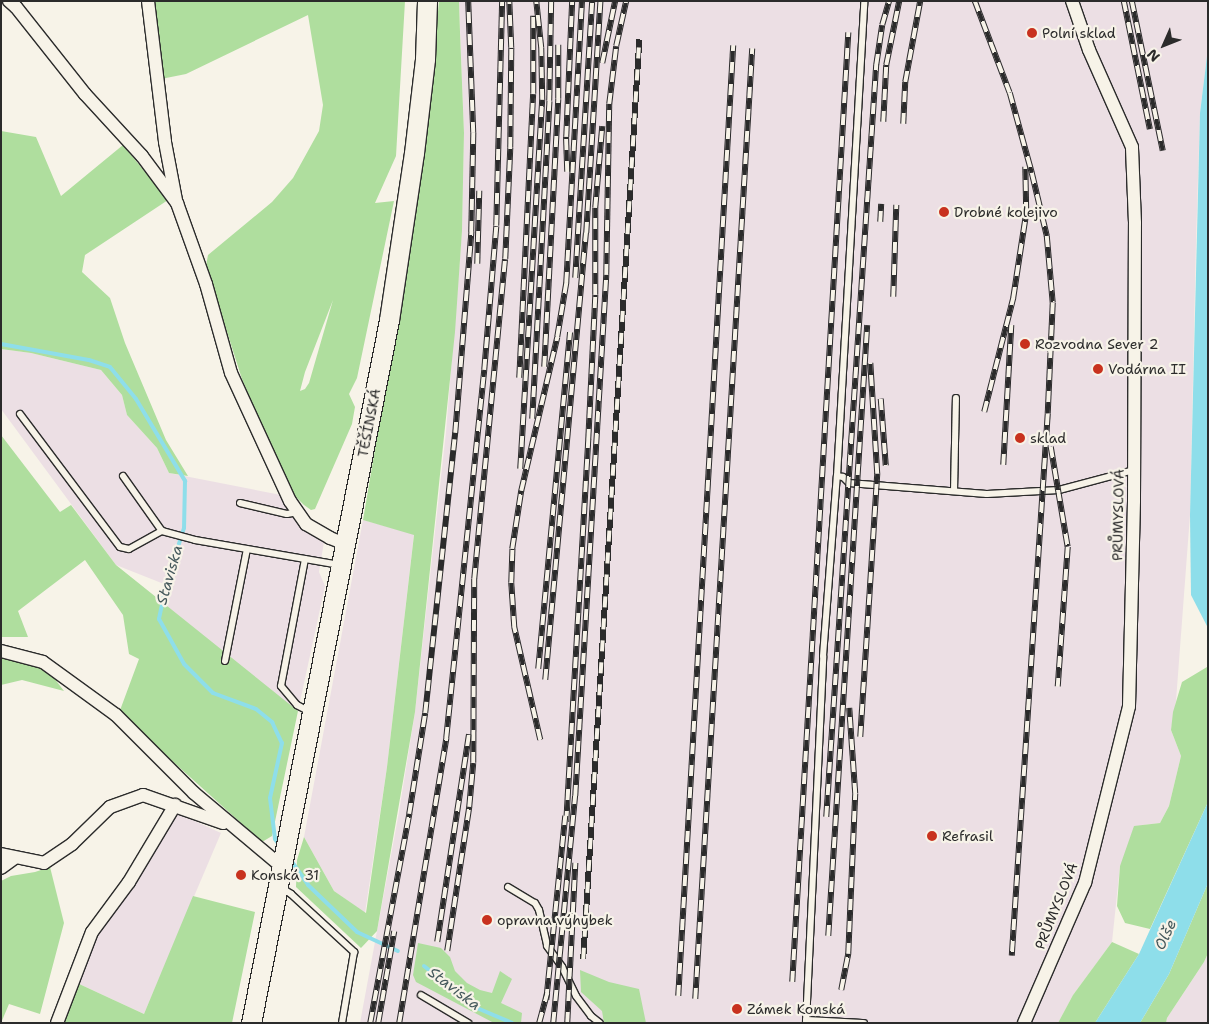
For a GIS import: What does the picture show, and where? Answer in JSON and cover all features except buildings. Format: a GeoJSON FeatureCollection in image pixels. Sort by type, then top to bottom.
{"type":"FeatureCollection","features":[{"type":"Feature","properties":{"kind":"main road","name":"TĚŠÍNSKÁ"},"geometry":{"type":"LineString","coordinates":[[252,1023],[277,886],[389,320],[402,237],[425,59],[427,1]]}},
{"type":"Feature","properties":{"kind":"street"},"geometry":{"type":"LineString","coordinates":[[9,1],[16,7],[86,94],[142,156],[177,203]]}},
{"type":"Feature","properties":{"kind":"street"},"geometry":{"type":"LineString","coordinates":[[148,1],[165,142],[177,203],[206,284],[232,373],[260,439],[298,512],[306,524],[330,538],[346,544]]}},
{"type":"Feature","properties":{"kind":"street","name":"PRŮMYSLOVÁ"},"geometry":{"type":"LineString","coordinates":[[1024,1023],[1084,883],[1129,706],[1134,470],[1135,223],[1132,147],[1089,50],[1072,1]]}},
{"type":"Feature","properties":{"kind":"street"},"geometry":{"type":"LineString","coordinates":[[1,651],[43,662],[116,716],[230,826],[281,866]]}},
{"type":"Feature","properties":{"kind":"street"},"geometry":{"type":"LineString","coordinates":[[1,854],[44,863],[72,844],[110,807],[143,795],[230,826]]}},
{"type":"Feature","properties":{"kind":"street"},"geometry":{"type":"LineString","coordinates":[[57,1023],[92,932],[129,882],[175,805]]}},
{"type":"Feature","properties":{"kind":"street"},"geometry":{"type":"LineString","coordinates":[[1,868],[15,858]]}},
{"type":"Feature","properties":{"kind":"lane"},"geometry":{"type":"LineString","coordinates":[[864,1],[837,476],[823,656],[806,1021],[864,1023]]}},
{"type":"Feature","properties":{"kind":"lane"},"geometry":{"type":"LineString","coordinates":[[954,491],[956,398]]}},
{"type":"Feature","properties":{"kind":"lane"},"geometry":{"type":"LineString","coordinates":[[20,414],[120,547],[130,549],[162,531]]}},
{"type":"Feature","properties":{"kind":"lane"},"geometry":{"type":"LineString","coordinates":[[837,476],[844,477],[849,483],[987,494],[1059,490],[1134,470]]}},
{"type":"Feature","properties":{"kind":"lane"},"geometry":{"type":"LineString","coordinates":[[123,476],[162,531],[195,540],[341,566]]}},
{"type":"Feature","properties":{"kind":"lane"},"geometry":{"type":"LineString","coordinates":[[240,503],[287,514],[298,512]]}},
{"type":"Feature","properties":{"kind":"lane"},"geometry":{"type":"LineString","coordinates":[[225,661],[247,549]]}},
{"type":"Feature","properties":{"kind":"lane"},"geometry":{"type":"LineString","coordinates":[[305,559],[281,686],[297,705],[312,713]]}},
{"type":"Feature","properties":{"kind":"lane"},"geometry":{"type":"LineString","coordinates":[[277,886],[291,894],[354,952],[342,1023]]}},
{"type":"Feature","properties":{"kind":"lane"},"geometry":{"type":"LineString","coordinates":[[508,886],[535,903],[539,910],[542,934],[547,946],[562,967],[576,996],[600,1023]]}},
{"type":"Feature","properties":{"kind":"lane"},"geometry":{"type":"LineString","coordinates":[[421,995],[468,1023]]}},
{"type":"Feature","properties":{"kind":"shaded area"},"geometry":{"type":"Polygon","coordinates":[[[459,1],[1208,1],[1208,48],[1200,113],[1190,515],[1176,701],[1171,730],[1181,756],[1169,806],[1160,823],[1143,825],[1120,866],[1112,942],[1073,995],[1058,1023],[360,1023],[399,812],[415,712],[446,432],[462,231],[464,133],[459,1]]]}},
{"type":"Feature","properties":{"kind":"shaded area"},"geometry":{"type":"Polygon","coordinates":[[[1,349],[31,353],[101,370],[122,395],[127,415],[157,448],[169,473],[281,495],[312,535],[324,542],[319,572],[325,586],[298,711],[215,692],[163,620],[164,584],[116,565],[1,409],[1,349]]]}},
{"type":"Feature","properties":{"kind":"shaded area"},"geometry":{"type":"Polygon","coordinates":[[[363,520],[414,534],[387,767],[365,913],[334,891],[304,837],[363,520]]]}},
{"type":"Feature","properties":{"kind":"shaded area"},"geometry":{"type":"Polygon","coordinates":[[[177,813],[221,833],[144,1014],[77,983],[96,932],[177,813]]]}},
{"type":"Feature","properties":{"kind":"shaded area"},"geometry":{"type":"Polygon","coordinates":[[[1208,953],[1208,1023],[1166,1023],[1167,1018],[1208,953]]]}},
{"type":"Feature","properties":{"kind":"green space"},"geometry":{"type":"Polygon","coordinates":[[[152,1],[405,1],[396,156],[375,203],[394,201],[357,378],[349,394],[355,407],[352,424],[315,509],[311,510],[291,492],[242,379],[206,266],[208,255],[272,202],[293,178],[319,131],[323,105],[308,15],[186,74],[161,79],[152,1]],[[333,300],[305,372],[300,391],[305,389],[309,383],[333,300]]]}},
{"type":"Feature","properties":{"kind":"green space"},"geometry":{"type":"Polygon","coordinates":[[[439,1],[459,1],[464,133],[462,231],[455,332],[415,712],[377,931],[361,948],[296,887],[297,860],[304,837],[334,891],[366,913],[387,767],[414,535],[363,520],[425,154],[439,1]]]}},
{"type":"Feature","properties":{"kind":"green space"},"geometry":{"type":"Polygon","coordinates":[[[1,131],[36,137],[61,196],[123,145],[168,200],[85,255],[82,272],[110,298],[125,343],[166,440],[188,476],[169,473],[157,448],[127,415],[122,395],[101,370],[31,353],[1,349],[1,131]]]}},
{"type":"Feature","properties":{"kind":"green space"},"geometry":{"type":"Polygon","coordinates":[[[1,435],[60,512],[71,505],[116,565],[298,711],[272,836],[262,842],[119,713],[139,659],[129,654],[123,615],[85,560],[18,611],[28,637],[1,637],[1,435]]]}},
{"type":"Feature","properties":{"kind":"green space"},"geometry":{"type":"Polygon","coordinates":[[[1,649],[51,674],[64,691],[22,680],[1,685],[1,649]]]}},
{"type":"Feature","properties":{"kind":"green space"},"geometry":{"type":"Polygon","coordinates":[[[1207,667],[1208,802],[1150,929],[1125,923],[1117,906],[1120,866],[1134,826],[1160,823],[1169,806],[1181,756],[1171,730],[1173,712],[1182,682],[1207,667]]]}},
{"type":"Feature","properties":{"kind":"green space"},"geometry":{"type":"Polygon","coordinates":[[[50,867],[64,923],[40,1014],[9,1004],[1,1023],[1,881],[11,876],[50,867]]]}},
{"type":"Feature","properties":{"kind":"green space"},"geometry":{"type":"Polygon","coordinates":[[[1208,883],[1208,953],[1204,962],[1167,1018],[1166,1023],[1140,1023],[1169,974],[1208,883]]]}},
{"type":"Feature","properties":{"kind":"green space"},"geometry":{"type":"Polygon","coordinates":[[[193,896],[255,912],[232,1023],[61,1023],[77,983],[144,1014],[193,896]]]}},
{"type":"Feature","properties":{"kind":"green space"},"geometry":{"type":"Polygon","coordinates":[[[1112,942],[1139,954],[1095,1023],[1058,1023],[1073,995],[1112,942]]]}},
{"type":"Feature","properties":{"kind":"green space"},"geometry":{"type":"Polygon","coordinates":[[[418,943],[441,948],[450,957],[455,971],[467,983],[480,990],[492,993],[500,971],[512,979],[501,1003],[522,1013],[521,1023],[494,1023],[416,982],[413,975],[418,943]]]}},
{"type":"Feature","properties":{"kind":"green space"},"geometry":{"type":"Polygon","coordinates":[[[580,970],[609,982],[639,989],[646,1023],[604,1023],[602,1011],[581,992],[580,970]]]}},
{"type":"Feature","properties":{"kind":"water"},"geometry":{"type":"Polygon","coordinates":[[[1208,48],[1208,628],[1191,595],[1190,515],[1200,113],[1208,48]]]}},
{"type":"Feature","properties":{"kind":"water","name":"Olše"},"geometry":{"type":"Polygon","coordinates":[[[1208,802],[1208,883],[1169,974],[1140,1023],[1095,1023],[1139,954],[1208,802]]]}},
{"type":"Feature","properties":{"kind":"waterway","name":"Staviska"},"geometry":{"type":"LineString","coordinates":[[1,344],[89,360],[110,367],[136,399],[185,481],[184,528],[167,581],[159,619],[184,664],[213,693],[256,709],[272,722],[282,743],[270,798],[275,839],[280,846]]}},
{"type":"Feature","properties":{"kind":"waterway","name":"Staviska"},"geometry":{"type":"LineString","coordinates":[[290,859],[308,885],[357,932],[398,951]]}},
{"type":"Feature","properties":{"kind":"waterway","name":"Staviska"},"geometry":{"type":"LineString","coordinates":[[424,966],[477,1008],[512,1023]]}},
{"type":"Feature","properties":{"kind":"railway"},"geometry":{"type":"LineString","coordinates":[[370,1023],[409,814],[425,713],[455,433],[471,232],[473,133],[468,1]]}},
{"type":"Feature","properties":{"kind":"railway"},"geometry":{"type":"LineString","coordinates":[[399,1023],[446,738],[484,370],[496,226],[502,1]]}},
{"type":"Feature","properties":{"kind":"railway"},"geometry":{"type":"LineString","coordinates":[[447,951],[469,807],[473,763],[474,579],[505,259],[510,148],[511,48],[509,1]]}},
{"type":"Feature","properties":{"kind":"railway"},"geometry":{"type":"LineString","coordinates":[[520,469],[542,100],[541,48],[536,1]]}},
{"type":"Feature","properties":{"kind":"railway"},"geometry":{"type":"LineString","coordinates":[[532,419],[549,101],[551,1]]}},
{"type":"Feature","properties":{"kind":"railway"},"geometry":{"type":"LineString","coordinates":[[567,172],[566,137],[572,1]]}},
{"type":"Feature","properties":{"kind":"railway"},"geometry":{"type":"LineString","coordinates":[[540,740],[514,627],[511,583],[512,549],[521,491],[557,337],[566,283],[582,1]]}},
{"type":"Feature","properties":{"kind":"railway"},"geometry":{"type":"LineString","coordinates":[[575,278],[592,1]]}},
{"type":"Feature","properties":{"kind":"railway"},"geometry":{"type":"LineString","coordinates":[[545,680],[586,233],[600,1]]}},
{"type":"Feature","properties":{"kind":"railway"},"geometry":{"type":"LineString","coordinates":[[602,63],[615,1]]}},
{"type":"Feature","properties":{"kind":"railway"},"geometry":{"type":"LineString","coordinates":[[553,1023],[575,796],[606,275],[609,104],[616,46],[626,1]]}},
{"type":"Feature","properties":{"kind":"railway"},"geometry":{"type":"LineString","coordinates":[[826,817],[876,65],[882,25],[889,1]]}},
{"type":"Feature","properties":{"kind":"railway"},"geometry":{"type":"LineString","coordinates":[[883,122],[886,65],[899,1]]}},
{"type":"Feature","properties":{"kind":"railway"},"geometry":{"type":"LineString","coordinates":[[903,124],[905,82],[920,1]]}},
{"type":"Feature","properties":{"kind":"railway"},"geometry":{"type":"LineString","coordinates":[[975,1],[1010,93],[1032,173],[1047,236],[1053,303],[1048,414],[1012,956]]}},
{"type":"Feature","properties":{"kind":"railway"},"geometry":{"type":"LineString","coordinates":[[1124,1],[1150,129]]}},
{"type":"Feature","properties":{"kind":"railway"},"geometry":{"type":"LineString","coordinates":[[1132,1],[1163,151]]}},
{"type":"Feature","properties":{"kind":"railway"},"geometry":{"type":"LineString","coordinates":[[519,378],[533,94],[533,16]]}},
{"type":"Feature","properties":{"kind":"railway"},"geometry":{"type":"LineString","coordinates":[[792,982],[848,33]]}},
{"type":"Feature","properties":{"kind":"railway"},"geometry":{"type":"LineString","coordinates":[[583,959],[639,40]]}},
{"type":"Feature","properties":{"kind":"railway"},"geometry":{"type":"LineString","coordinates":[[544,367],[558,99],[558,45]]}},
{"type":"Feature","properties":{"kind":"railway"},"geometry":{"type":"LineString","coordinates":[[678,996],[733,46]]}},
{"type":"Feature","properties":{"kind":"railway"},"geometry":{"type":"LineString","coordinates":[[695,999],[752,49]]}},
{"type":"Feature","properties":{"kind":"railway"},"geometry":{"type":"LineString","coordinates":[[566,822],[595,295],[595,208],[602,126]]}},
{"type":"Feature","properties":{"kind":"railway"},"geometry":{"type":"LineString","coordinates":[[984,412],[1013,298],[1026,213],[1025,167]]}},
{"type":"Feature","properties":{"kind":"railway"},"geometry":{"type":"LineString","coordinates":[[477,264],[479,191]]}},
{"type":"Feature","properties":{"kind":"railway"},"geometry":{"type":"LineString","coordinates":[[880,222],[881,204]]}},
{"type":"Feature","properties":{"kind":"railway"},"geometry":{"type":"LineString","coordinates":[[893,297],[896,205]]}},
{"type":"Feature","properties":{"kind":"railway"},"geometry":{"type":"LineString","coordinates":[[828,936],[867,325]]}},
{"type":"Feature","properties":{"kind":"railway"},"geometry":{"type":"LineString","coordinates":[[1003,465],[1011,325]]}},
{"type":"Feature","properties":{"kind":"railway"},"geometry":{"type":"LineString","coordinates":[[538,669],[570,333]]}},
{"type":"Feature","properties":{"kind":"railway"},"geometry":{"type":"LineString","coordinates":[[860,737],[877,474],[870,363]]}},
{"type":"Feature","properties":{"kind":"railway"},"geometry":{"type":"LineString","coordinates":[[881,399],[886,466]]}},
{"type":"Feature","properties":{"kind":"railway"},"geometry":{"type":"LineString","coordinates":[[1051,447],[1068,547],[1058,687]]}},
{"type":"Feature","properties":{"kind":"railway"},"geometry":{"type":"LineString","coordinates":[[841,990],[848,954],[855,794],[849,708]]}},
{"type":"Feature","properties":{"kind":"railway"},"geometry":{"type":"LineString","coordinates":[[437,942],[469,734]]}},
{"type":"Feature","properties":{"kind":"railway"},"geometry":{"type":"LineString","coordinates":[[546,1000],[565,816]]}},
{"type":"Feature","properties":{"kind":"railway"},"geometry":{"type":"LineString","coordinates":[[567,1023],[575,863]]}},
{"type":"Feature","properties":{"kind":"railway"},"geometry":{"type":"LineString","coordinates":[[378,1023],[394,931]]}},
{"type":"Feature","properties":{"kind":"railway"},"geometry":{"type":"LineString","coordinates":[[539,1023],[547,993]]}},
{"type":"Feature","properties":{"kind":"place","name":"Polní sklad"},"geometry":{"type":"Point","coordinates":[1032,33]}},
{"type":"Feature","properties":{"kind":"place","name":"Drobné kolejivo"},"geometry":{"type":"Point","coordinates":[944,212]}},
{"type":"Feature","properties":{"kind":"place","name":"Rozvodna Sever 2"},"geometry":{"type":"Point","coordinates":[1025,344]}},
{"type":"Feature","properties":{"kind":"place","name":"Vodárna II"},"geometry":{"type":"Point","coordinates":[1098,369]}},
{"type":"Feature","properties":{"kind":"place","name":"sklad"},"geometry":{"type":"Point","coordinates":[1020,438]}},
{"type":"Feature","properties":{"kind":"place","name":"Refrasil"},"geometry":{"type":"Point","coordinates":[932,836]}},
{"type":"Feature","properties":{"kind":"place","name":"Konská 31"},"geometry":{"type":"Point","coordinates":[241,875]}},
{"type":"Feature","properties":{"kind":"place","name":"opravna výhybek"},"geometry":{"type":"Point","coordinates":[487,920]}},
{"type":"Feature","properties":{"kind":"place","name":"Zámek Konská"},"geometry":{"type":"Point","coordinates":[737,1009]}}]}
